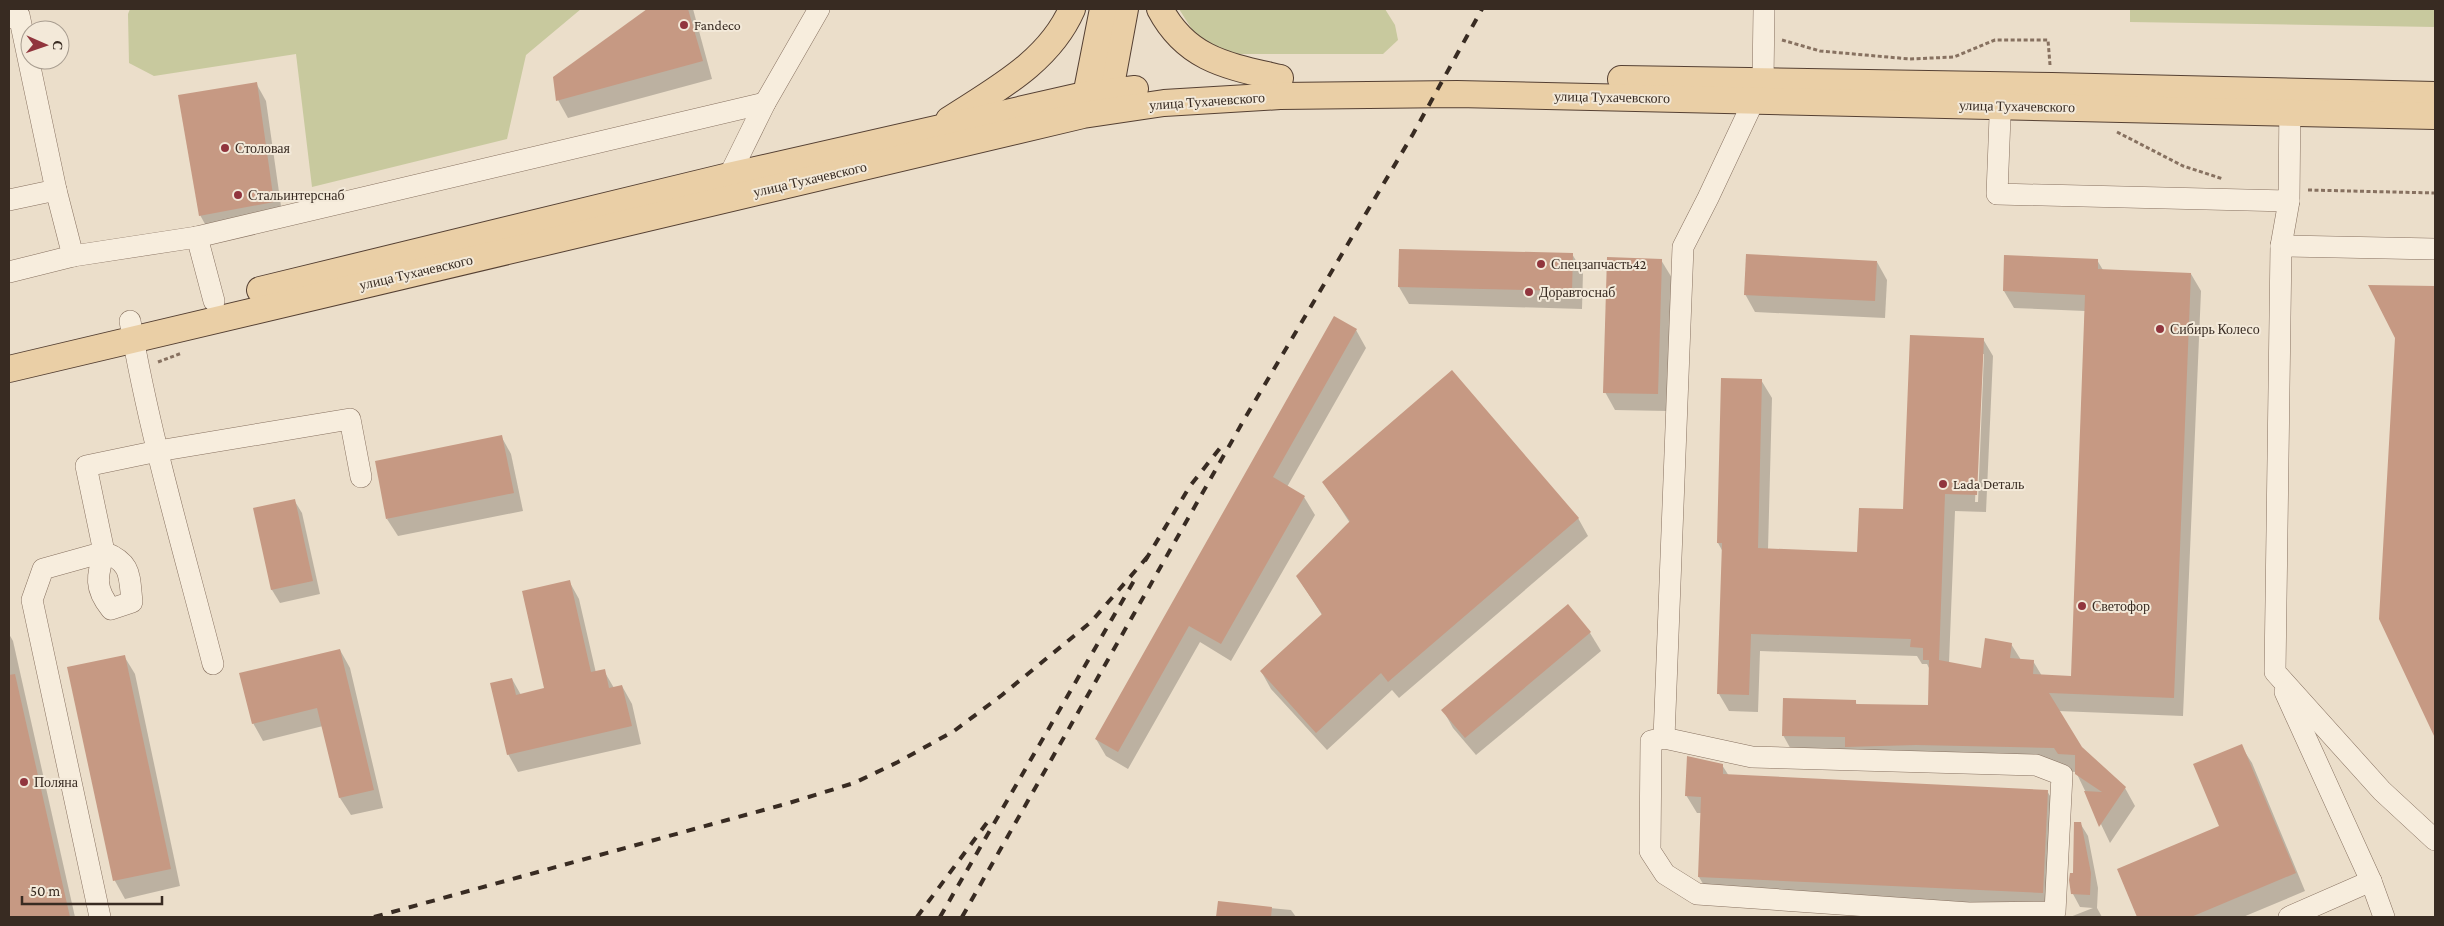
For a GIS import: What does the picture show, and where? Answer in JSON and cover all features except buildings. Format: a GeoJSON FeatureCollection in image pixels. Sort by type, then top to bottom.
{"type":"FeatureCollection","features":[{"type":"Feature","properties":{"kind":"main road"},"geometry":{"type":"LineString","coordinates":[[935,129],[1023,72],[1061,30],[1072,9]]}},
{"type":"Feature","properties":{"kind":"main road"},"geometry":{"type":"LineString","coordinates":[[1096,103],[1103,9]]}},
{"type":"Feature","properties":{"kind":"main road"},"geometry":{"type":"LineString","coordinates":[[1096,103],[1125,9]]}},
{"type":"Feature","properties":{"kind":"main road"},"geometry":{"type":"LineString","coordinates":[[1160,9],[1170,27],[1191,49],[1232,67],[1280,78]]}},
{"type":"Feature","properties":{"kind":"main road","name":"улица Тухачевского"},"geometry":{"type":"LineString","coordinates":[[9,369],[132,330],[214,301],[729,176],[935,129],[1096,103],[1280,78],[1467,78],[1759,91]]}},
{"type":"Feature","properties":{"kind":"main road","name":"улица Тухачевского"},"geometry":{"type":"LineString","coordinates":[[9,350],[132,330],[1096,103],[1164,103],[1319,96],[1759,91],[2290,102],[2435,116]]}},
{"type":"Feature","properties":{"kind":"main road","name":"улица Тухачевского"},"geometry":{"type":"LineString","coordinates":[[2290,102],[2435,95]]}},
{"type":"Feature","properties":{"kind":"street"},"geometry":{"type":"LineString","coordinates":[[729,176],[765,103],[819,9]]}},
{"type":"Feature","properties":{"kind":"street"},"geometry":{"type":"LineString","coordinates":[[1664,738],[1683,247],[1759,91],[1764,9]]}},
{"type":"Feature","properties":{"kind":"street"},"geometry":{"type":"LineString","coordinates":[[9,18],[19,15],[56,190],[73,256]]}},
{"type":"Feature","properties":{"kind":"street"},"geometry":{"type":"LineString","coordinates":[[2001,95],[1997,194],[2290,195]]}},
{"type":"Feature","properties":{"kind":"street"},"geometry":{"type":"LineString","coordinates":[[2290,102],[2290,195],[2281,246],[2276,672],[2371,881],[2384,917]]}},
{"type":"Feature","properties":{"kind":"street"},"geometry":{"type":"LineString","coordinates":[[9,272],[73,256],[197,237],[765,103]]}},
{"type":"Feature","properties":{"kind":"street"},"geometry":{"type":"LineString","coordinates":[[9,200],[56,190]]}},
{"type":"Feature","properties":{"kind":"street"},"geometry":{"type":"LineString","coordinates":[[197,237],[214,301]]}},
{"type":"Feature","properties":{"kind":"street"},"geometry":{"type":"LineString","coordinates":[[2281,246],[2435,249]]}},
{"type":"Feature","properties":{"kind":"street"},"geometry":{"type":"LineString","coordinates":[[132,330],[158,451],[213,664]]}},
{"type":"Feature","properties":{"kind":"street"},"geometry":{"type":"LineString","coordinates":[[100,917],[32,600],[43,569],[104,552],[86,466],[158,451],[350,419],[362,477]]}},
{"type":"Feature","properties":{"kind":"street"},"geometry":{"type":"LineString","coordinates":[[2276,672],[2382,791],[2435,840]]}},
{"type":"Feature","properties":{"kind":"street"},"geometry":{"type":"LineString","coordinates":[[1664,738],[1752,757],[2036,765],[2062,775],[2055,912],[2036,915],[1970,915],[1697,894],[1665,874],[1650,851],[1651,741],[1664,738]]}},
{"type":"Feature","properties":{"kind":"street"},"geometry":{"type":"LineString","coordinates":[[2289,917],[2371,881]]}},
{"type":"Feature","properties":{"kind":"path"},"geometry":{"type":"LineString","coordinates":[[2108,131],[2116,131],[2183,166],[2226,179]]}},
{"type":"Feature","properties":{"kind":"path"},"geometry":{"type":"LineString","coordinates":[[2290,195],[2435,193]]}},
{"type":"Feature","properties":{"kind":"green space"},"geometry":{"type":"Polygon","coordinates":[[[130,9],[581,9],[526,55],[507,139],[312,187],[296,54],[154,76],[129,63],[128,14],[130,9]]]}},
{"type":"Feature","properties":{"kind":"green space"},"geometry":{"type":"Polygon","coordinates":[[[1179,9],[1385,9],[1395,25],[1398,40],[1383,54],[1223,54],[1198,39],[1179,9]]]}},
{"type":"Feature","properties":{"kind":"green space"},"geometry":{"type":"Polygon","coordinates":[[[2130,9],[2435,9],[2435,27],[2130,22],[2130,9]]]}},
{"type":"Feature","properties":{"kind":"railway"},"geometry":{"type":"LineString","coordinates":[[962,917],[1245,418],[1413,134],[1482,9]]}},
{"type":"Feature","properties":{"kind":"railway"},"geometry":{"type":"LineString","coordinates":[[1145,561],[1190,486],[1224,443]]}},
{"type":"Feature","properties":{"kind":"railway"},"geometry":{"type":"LineString","coordinates":[[374,917],[789,803],[854,783],[898,762],[954,731],[1002,695],[1091,622],[1149,555]]}},
{"type":"Feature","properties":{"kind":"railway"},"geometry":{"type":"LineString","coordinates":[[940,917],[1135,579]]}},
{"type":"Feature","properties":{"kind":"railway"},"geometry":{"type":"LineString","coordinates":[[917,917],[989,820]]}},
{"type":"Feature","properties":{"kind":"place","name":"Fandeco"},"geometry":{"type":"Point","coordinates":[684,25]}},
{"type":"Feature","properties":{"kind":"place","name":"Столовая"},"geometry":{"type":"Point","coordinates":[225,148]}},
{"type":"Feature","properties":{"kind":"place","name":"Стальинтерснаб"},"geometry":{"type":"Point","coordinates":[238,195]}},
{"type":"Feature","properties":{"kind":"place","name":"Спецзапчасть42"},"geometry":{"type":"Point","coordinates":[1541,264]}},
{"type":"Feature","properties":{"kind":"place","name":"Доравтоснаб"},"geometry":{"type":"Point","coordinates":[1529,292]}},
{"type":"Feature","properties":{"kind":"place","name":"Сибирь Колесо"},"geometry":{"type":"Point","coordinates":[2160,329]}},
{"type":"Feature","properties":{"kind":"place","name":"Lada Dеталь"},"geometry":{"type":"Point","coordinates":[1943,484]}},
{"type":"Feature","properties":{"kind":"place","name":"Светофор"},"geometry":{"type":"Point","coordinates":[2082,606]}},
{"type":"Feature","properties":{"kind":"place","name":"Поляна"},"geometry":{"type":"Point","coordinates":[24,782]}}]}
